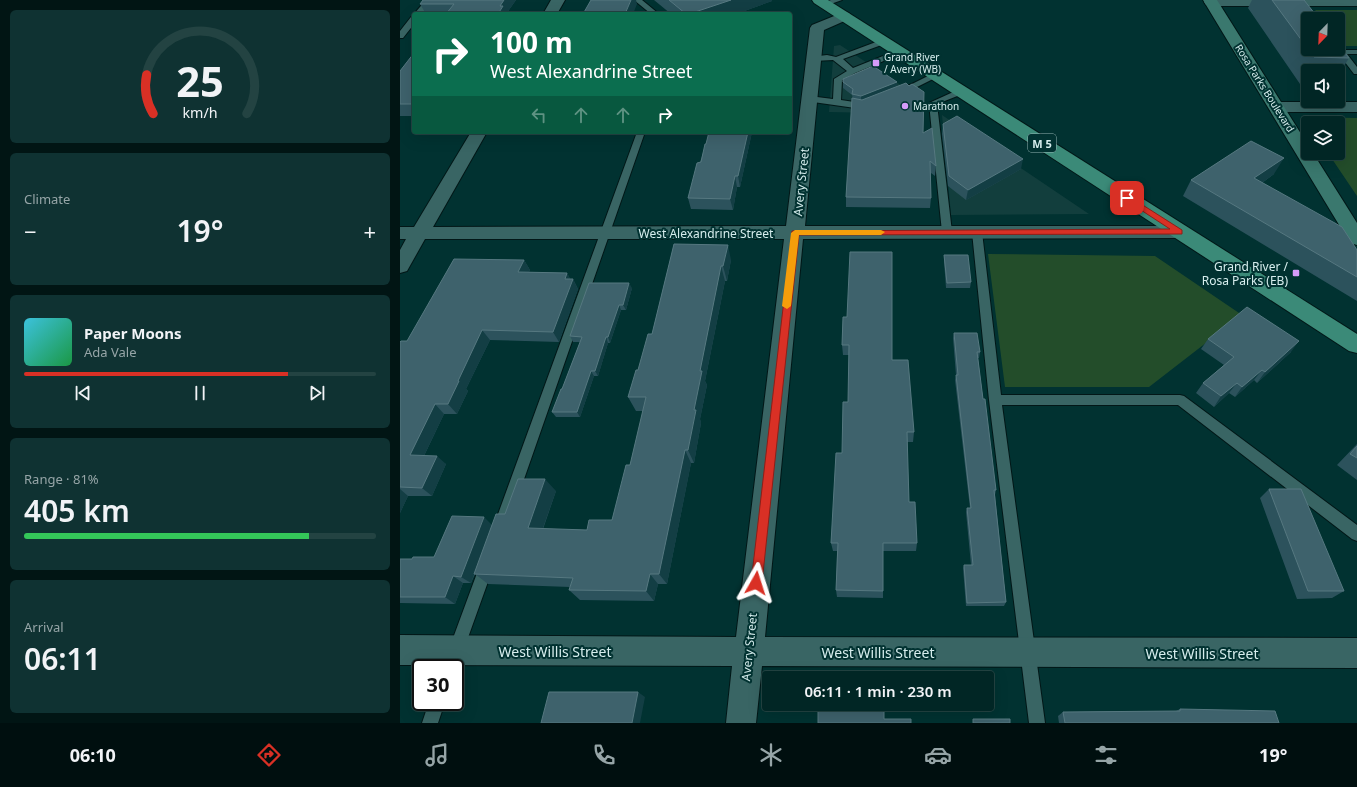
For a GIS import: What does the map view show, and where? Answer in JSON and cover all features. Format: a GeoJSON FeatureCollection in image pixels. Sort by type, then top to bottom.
{"type":"FeatureCollection","features":[{"type":"Feature","properties":{"kind":"main road","name":"M 5"},"geometry":{"type":"LineString","coordinates":[[828,1],[844,16],[1357,345]]}},
{"type":"Feature","properties":{"kind":"street"},"geometry":{"type":"LineString","coordinates":[[551,12],[558,0]]}},
{"type":"Feature","properties":{"kind":"street"},"geometry":{"type":"LineString","coordinates":[[1210,1],[1302,4],[1357,2]]}},
{"type":"Feature","properties":{"kind":"street","name":"Rosa Parks Boulevard"},"geometry":{"type":"LineString","coordinates":[[1210,1],[1356,236]]}},
{"type":"Feature","properties":{"kind":"street","name":"Avery Street"},"geometry":{"type":"LineString","coordinates":[[741,723],[817,28],[844,16]]}},
{"type":"Feature","properties":{"kind":"street"},"geometry":{"type":"LineString","coordinates":[[1277,107],[1357,107]]}},
{"type":"Feature","properties":{"kind":"street"},"geometry":{"type":"LineString","coordinates":[[400,266],[479,134]]}},
{"type":"Feature","properties":{"kind":"street","name":"West Alexandrine Street"},"geometry":{"type":"LineString","coordinates":[[400,234],[1179,232]]}},
{"type":"Feature","properties":{"kind":"street","name":"West Willis Street"},"geometry":{"type":"LineString","coordinates":[[400,650],[453,659],[749,651],[1357,653]]}},
{"type":"Feature","properties":{"kind":"lane"},"geometry":{"type":"LineString","coordinates":[[420,12],[430,0]]}},
{"type":"Feature","properties":{"kind":"lane"},"geometry":{"type":"LineString","coordinates":[[638,0],[653,12]]}},
{"type":"Feature","properties":{"kind":"lane"},"geometry":{"type":"LineString","coordinates":[[400,36],[412,21]]}},
{"type":"Feature","properties":{"kind":"lane"},"geometry":{"type":"LineString","coordinates":[[837,59],[884,41]]}},
{"type":"Feature","properties":{"kind":"lane"},"geometry":{"type":"LineString","coordinates":[[1345,51],[1357,52]]}},
{"type":"Feature","properties":{"kind":"lane"},"geometry":{"type":"LineString","coordinates":[[854,75],[901,52]]}},
{"type":"Feature","properties":{"kind":"lane"},"geometry":{"type":"LineString","coordinates":[[1344,56],[1357,72]]}},
{"type":"Feature","properties":{"kind":"lane"},"geometry":{"type":"LineString","coordinates":[[814,59],[830,57],[837,59],[854,75]]}},
{"type":"Feature","properties":{"kind":"lane"},"geometry":{"type":"LineString","coordinates":[[837,102],[838,79],[854,75],[868,74]]}},
{"type":"Feature","properties":{"kind":"lane"},"geometry":{"type":"LineString","coordinates":[[894,93],[937,75]]}},
{"type":"Feature","properties":{"kind":"lane"},"geometry":{"type":"LineString","coordinates":[[947,232],[932,103],[962,91]]}},
{"type":"Feature","properties":{"kind":"lane"},"geometry":{"type":"LineString","coordinates":[[809,99],[862,106],[875,101]]}},
{"type":"Feature","properties":{"kind":"lane"},"geometry":{"type":"LineString","coordinates":[[497,536],[640,134]]}},
{"type":"Feature","properties":{"kind":"lane"},"geometry":{"type":"LineString","coordinates":[[977,232],[995,400],[1037,723]]}},
{"type":"Feature","properties":{"kind":"lane"},"geometry":{"type":"LineString","coordinates":[[995,400],[1180,400],[1357,534]]}},
{"type":"Feature","properties":{"kind":"lane"},"geometry":{"type":"LineString","coordinates":[[453,659],[491,551]]}},
{"type":"Feature","properties":{"kind":"lane"},"geometry":{"type":"LineString","coordinates":[[430,723],[435,711]]}},
{"type":"Feature","properties":{"kind":"shaded area"},"geometry":{"type":"Polygon","coordinates":[[[840,45],[925,101],[924,114],[829,112],[834,46],[840,45]]]}},
{"type":"Feature","properties":{"kind":"shaded area"},"geometry":{"type":"Polygon","coordinates":[[[942,115],[1089,214],[951,215],[942,115]]]}},
{"type":"Feature","properties":{"kind":"green space"},"geometry":{"type":"Polygon","coordinates":[[[1315,10],[1357,10],[1357,46],[1345,46],[1345,12],[1317,12],[1315,10]]]}},
{"type":"Feature","properties":{"kind":"green space"},"geometry":{"type":"Polygon","coordinates":[[[1345,118],[1357,118],[1357,196],[1333,160],[1345,160],[1345,118]]]}},
{"type":"Feature","properties":{"kind":"green space"},"geometry":{"type":"Polygon","coordinates":[[[988,254],[1155,256],[1242,315],[1149,387],[1005,387],[988,254]]]}},
{"type":"Feature","properties":{"kind":"building"},"geometry":{"type":"Polygon","coordinates":[[[423,0],[504,0],[500,6],[503,6],[499,12],[448,12],[454,4],[420,4],[423,0]]]}},
{"type":"Feature","properties":{"kind":"building"},"geometry":{"type":"Polygon","coordinates":[[[591,0],[631,0],[626,12],[584,12],[591,0]]]}},
{"type":"Feature","properties":{"kind":"building"},"geometry":{"type":"Polygon","coordinates":[[[669,0],[731,0],[695,12],[684,12],[669,0]]]}},
{"type":"Feature","properties":{"kind":"building"},"geometry":{"type":"Polygon","coordinates":[[[1272,0],[1304,0],[1313,12],[1301,12],[1301,39],[1272,0]]]}},
{"type":"Feature","properties":{"kind":"building"},"geometry":{"type":"Polygon","coordinates":[[[1345,53],[1349,58],[1313,56],[1345,56],[1345,53]]]}},
{"type":"Feature","properties":{"kind":"building"},"geometry":{"type":"Polygon","coordinates":[[[412,56],[412,104],[400,104],[400,71],[412,56]]]}},
{"type":"Feature","properties":{"kind":"building"},"geometry":{"type":"Polygon","coordinates":[[[873,66],[897,82],[861,96],[852,94],[853,89],[843,82],[843,79],[873,66]]]}},
{"type":"Feature","properties":{"kind":"building"},"geometry":{"type":"Polygon","coordinates":[[[906,83],[909,86],[912,84],[924,92],[923,133],[932,128],[936,166],[930,161],[931,198],[846,197],[852,98],[862,100],[906,83]]]}},
{"type":"Feature","properties":{"kind":"building"},"geometry":{"type":"Polygon","coordinates":[[[957,116],[1023,159],[968,190],[949,176],[943,124],[957,116]]]}},
{"type":"Feature","properties":{"kind":"building"},"geometry":{"type":"Polygon","coordinates":[[[708,134],[748,134],[738,176],[735,176],[730,199],[688,198],[697,163],[701,162],[708,134]]]}},
{"type":"Feature","properties":{"kind":"building"},"geometry":{"type":"Polygon","coordinates":[[[1251,141],[1284,158],[1254,178],[1342,227],[1357,250],[1357,277],[1191,180],[1251,141]]]}},
{"type":"Feature","properties":{"kind":"building"},"geometry":{"type":"Polygon","coordinates":[[[674,244],[728,245],[723,266],[721,266],[700,371],[702,371],[688,450],[685,450],[659,574],[650,574],[646,591],[569,590],[573,578],[474,574],[496,514],[505,514],[518,479],[545,479],[528,528],[587,530],[589,520],[612,520],[626,465],[630,465],[646,397],[628,397],[636,370],[638,370],[648,334],[652,334],[674,244]]]}},
{"type":"Feature","properties":{"kind":"building"},"geometry":{"type":"Polygon","coordinates":[[[850,252],[892,252],[892,360],[908,360],[914,432],[907,432],[909,502],[915,502],[917,543],[883,543],[883,591],[836,590],[838,543],[831,543],[836,453],[842,453],[843,402],[848,402],[849,345],[842,345],[843,317],[847,317],[850,252]]]}},
{"type":"Feature","properties":{"kind":"building"},"geometry":{"type":"Polygon","coordinates":[[[944,255],[968,255],[971,282],[947,283],[944,255]]]}},
{"type":"Feature","properties":{"kind":"building"},"geometry":{"type":"Polygon","coordinates":[[[454,259],[524,260],[518,272],[567,273],[565,279],[573,279],[553,332],[482,330],[448,404],[435,404],[410,455],[437,456],[422,488],[400,487],[400,342],[407,341],[454,259]]]}},
{"type":"Feature","properties":{"kind":"building"},"geometry":{"type":"Polygon","coordinates":[[[589,283],[629,283],[623,305],[619,305],[608,337],[606,337],[595,371],[591,371],[577,412],[552,412],[582,337],[570,336],[589,283]]]}},
{"type":"Feature","properties":{"kind":"building"},"geometry":{"type":"Polygon","coordinates":[[[1247,307],[1299,341],[1265,372],[1262,370],[1242,387],[1237,383],[1221,396],[1203,383],[1234,357],[1208,339],[1247,307]]]}},
{"type":"Feature","properties":{"kind":"building"},"geometry":{"type":"Polygon","coordinates":[[[954,333],[977,333],[980,352],[977,352],[983,399],[985,399],[996,490],[994,490],[1006,602],[967,603],[964,565],[973,565],[967,508],[971,508],[956,375],[958,375],[954,333]]]}},
{"type":"Feature","properties":{"kind":"building"},"geometry":{"type":"Polygon","coordinates":[[[1357,446],[1357,458],[1350,454],[1357,446]]]}},
{"type":"Feature","properties":{"kind":"building"},"geometry":{"type":"Polygon","coordinates":[[[1269,489],[1301,489],[1344,591],[1308,591],[1269,489]]]}},
{"type":"Feature","properties":{"kind":"building"},"geometry":{"type":"Polygon","coordinates":[[[452,516],[484,517],[461,577],[453,576],[445,597],[400,597],[400,559],[412,559],[413,557],[434,557],[452,516]]]}},
{"type":"Feature","properties":{"kind":"building"},"geometry":{"type":"Polygon","coordinates":[[[549,692],[638,692],[632,723],[541,723],[549,692]]]}},
{"type":"Feature","properties":{"kind":"building"},"geometry":{"type":"Polygon","coordinates":[[[1180,709],[1275,711],[1279,723],[1065,723],[1063,712],[1180,711],[1180,709]]]}},
{"type":"Feature","properties":{"kind":"building"},"geometry":{"type":"Polygon","coordinates":[[[818,711],[884,711],[884,719],[911,719],[911,723],[818,723],[818,711]]]}},
{"type":"Feature","properties":{"kind":"building"},"geometry":{"type":"Polygon","coordinates":[[[973,719],[1010,719],[1010,723],[973,723],[973,719]]]}},
{"type":"Feature","properties":{"kind":"slow traffic"},"geometry":{"type":"LineString","coordinates":[[787,306],[795,233],[881,232]]}},
{"type":"Feature","properties":{"kind":"place","name":"Grand River / Avery (WB)"},"geometry":{"type":"Point","coordinates":[876,63]}},
{"type":"Feature","properties":{"kind":"place","name":"Marathon"},"geometry":{"type":"Point","coordinates":[905,106]}},
{"type":"Feature","properties":{"kind":"place","name":"Grand River / Rosa Parks (EB)"},"geometry":{"type":"Point","coordinates":[1296,273]}},
{"type":"Feature","properties":{"kind":"route"},"geometry":{"type":"LineString","coordinates":[[756,583],[795,233],[1179,232],[1127,198]]}}]}
